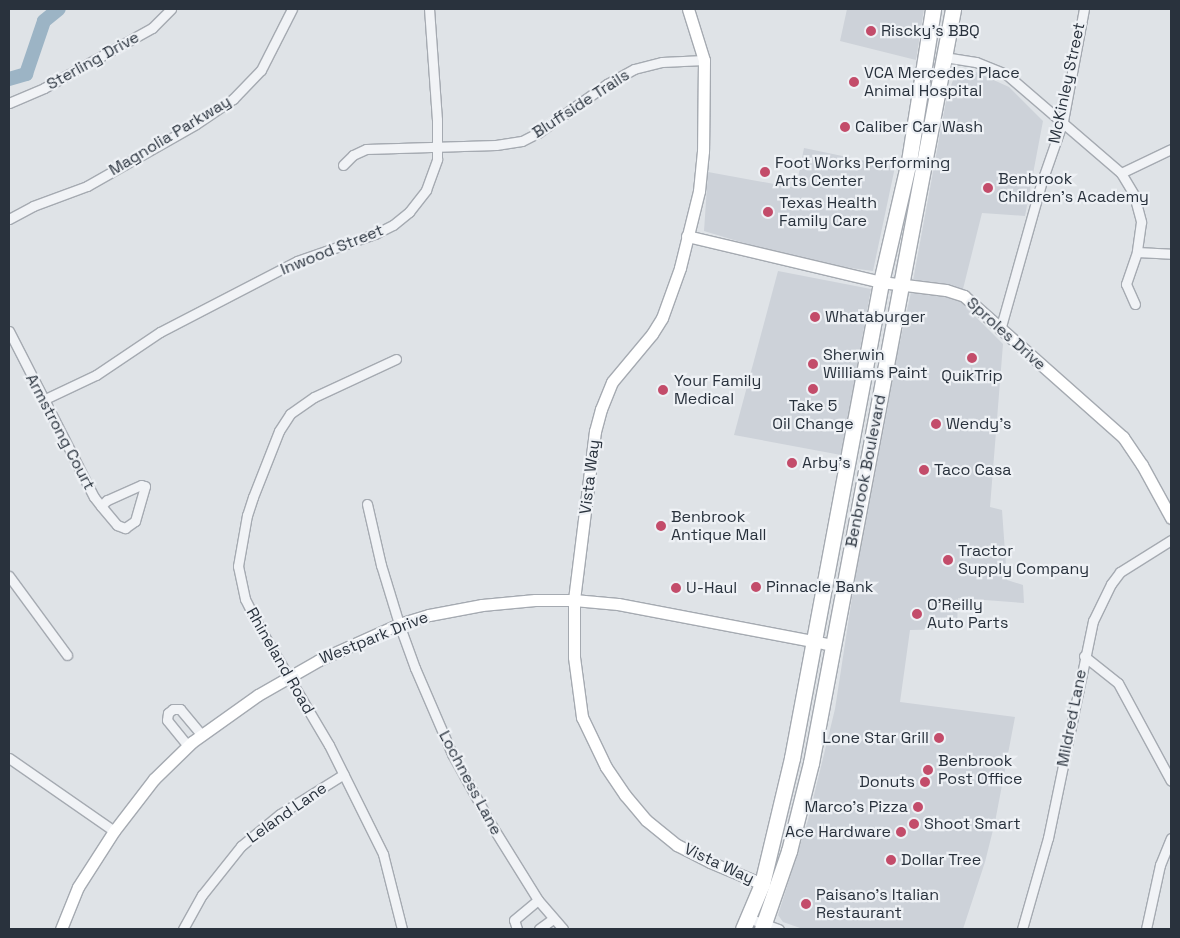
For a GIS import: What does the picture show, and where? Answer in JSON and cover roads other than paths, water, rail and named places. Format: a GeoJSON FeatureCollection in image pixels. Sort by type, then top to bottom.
{"type":"FeatureCollection","features":[{"type":"Feature","properties":{"kind":"highway","name":"Benbrook Boulevard"},"geometry":{"type":"LineString","coordinates":[[745,924],[762,884],[792,758],[881,282],[909,161],[933,9]]}},
{"type":"Feature","properties":{"kind":"highway","name":"Benbrook Boulevard"},"geometry":{"type":"LineString","coordinates":[[763,927],[777,890],[795,829],[810,763],[881,400],[900,284],[953,9]]}},
{"type":"Feature","properties":{"kind":"street","name":"Sterling Drive"},"geometry":{"type":"LineString","coordinates":[[9,103],[44,88],[152,28],[172,9]]}},
{"type":"Feature","properties":{"kind":"street","name":"Magnolia Parkway"},"geometry":{"type":"LineString","coordinates":[[9,219],[33,206],[87,186],[196,124],[233,99],[261,70],[292,9]]}},
{"type":"Feature","properties":{"kind":"street","name":"Inwood Street"},"geometry":{"type":"LineString","coordinates":[[42,400],[96,375],[160,332],[297,262],[375,234],[393,225],[409,212],[426,190],[437,159],[430,9]]}},
{"type":"Feature","properties":{"kind":"street","name":"Vista Way"},"geometry":{"type":"LineString","coordinates":[[688,9],[704,60],[700,191],[680,268],[662,318],[652,334],[612,382],[601,409],[595,431],[574,600],[574,657],[581,709],[589,735],[625,795],[646,820],[677,845],[710,862],[762,884]]}},
{"type":"Feature","properties":{"kind":"street","name":"McKinley Street"},"geometry":{"type":"LineString","coordinates":[[1000,330],[1042,181],[1062,121],[1084,9]]}},
{"type":"Feature","properties":{"kind":"street"},"geometry":{"type":"LineString","coordinates":[[944,57],[976,62],[1006,74],[1122,173],[1134,195],[1141,222],[1137,252],[1126,284],[1135,304]]}},
{"type":"Feature","properties":{"kind":"street","name":"Bluffside Trails"},"geometry":{"type":"LineString","coordinates":[[343,165],[353,155],[366,149],[496,145],[522,141],[538,133],[606,84],[634,69],[662,62],[704,60]]}},
{"type":"Feature","properties":{"kind":"street"},"geometry":{"type":"LineString","coordinates":[[1122,173],[1171,149]]}},
{"type":"Feature","properties":{"kind":"street","name":"Sproles Drive"},"geometry":{"type":"LineString","coordinates":[[687,236],[881,282],[956,292],[964,296],[1000,330],[1123,437],[1142,465],[1171,518]]}},
{"type":"Feature","properties":{"kind":"street"},"geometry":{"type":"LineString","coordinates":[[1137,252],[1171,254]]}},
{"type":"Feature","properties":{"kind":"street","name":"Armstrong Court"},"geometry":{"type":"LineString","coordinates":[[9,331],[42,400],[94,497],[101,506],[116,525],[125,528],[131,526],[135,521],[145,486],[141,485],[107,500],[101,506]]}},
{"type":"Feature","properties":{"kind":"street","name":"Rhineland Road"},"geometry":{"type":"LineString","coordinates":[[396,359],[314,398],[290,414],[279,431],[250,506],[239,554],[240,580],[258,625],[344,774],[383,854],[402,929]]}},
{"type":"Feature","properties":{"kind":"street","name":"Lochness Lane"},"geometry":{"type":"LineString","coordinates":[[366,504],[381,565],[415,668],[456,762],[476,800],[538,900],[562,929]]}},
{"type":"Feature","properties":{"kind":"street","name":"Mildred Lane"},"geometry":{"type":"LineString","coordinates":[[1022,929],[1048,838],[1084,656],[1093,620],[1111,584],[1120,572],[1171,540]]}},
{"type":"Feature","properties":{"kind":"street"},"geometry":{"type":"LineString","coordinates":[[9,576],[67,656]]}},
{"type":"Feature","properties":{"kind":"street","name":"Westpark Drive"},"geometry":{"type":"LineString","coordinates":[[62,929],[78,887],[114,831],[154,779],[188,746],[228,715],[289,677],[319,660],[400,624],[429,615],[482,604],[535,600],[574,600],[618,604],[832,645]]}},
{"type":"Feature","properties":{"kind":"street"},"geometry":{"type":"LineString","coordinates":[[1084,656],[1118,683],[1171,781]]}},
{"type":"Feature","properties":{"kind":"street"},"geometry":{"type":"LineString","coordinates":[[188,746],[167,720],[168,713],[173,708],[180,709],[202,735]]}},
{"type":"Feature","properties":{"kind":"street"},"geometry":{"type":"LineString","coordinates":[[9,758],[114,831]]}},
{"type":"Feature","properties":{"kind":"street","name":"Leland Lane"},"geometry":{"type":"LineString","coordinates":[[183,929],[202,895],[241,846],[280,814],[344,774]]}},
{"type":"Feature","properties":{"kind":"street"},"geometry":{"type":"LineString","coordinates":[[1146,929],[1160,865],[1171,838]]}},
{"type":"Feature","properties":{"kind":"street"},"geometry":{"type":"LineString","coordinates":[[516,929],[514,920],[538,900]]}},
{"type":"Feature","properties":{"kind":"street"},"geometry":{"type":"LineString","coordinates":[[539,929],[553,919]]}},
{"type":"Feature","properties":{"kind":"street"},"geometry":{"type":"LineString","coordinates":[[745,924],[780,929]]}},
{"type":"Feature","properties":{"kind":"waterway"},"geometry":{"type":"LineString","coordinates":[[9,79],[26,74],[44,21],[59,9]]}},
{"type":"Feature","properties":{"kind":"place","name":"Riscky's BBQ"},"geometry":{"type":"Point","coordinates":[871,31]}},
{"type":"Feature","properties":{"kind":"place","name":"VCA Mercedes Place Animal Hospital"},"geometry":{"type":"Point","coordinates":[854,82]}},
{"type":"Feature","properties":{"kind":"place","name":"Caliber Car Wash"},"geometry":{"type":"Point","coordinates":[845,127]}},
{"type":"Feature","properties":{"kind":"place","name":"Foot Works Performing Arts Center"},"geometry":{"type":"Point","coordinates":[765,172]}},
{"type":"Feature","properties":{"kind":"place","name":"Benbrook Children's Academy"},"geometry":{"type":"Point","coordinates":[988,188]}},
{"type":"Feature","properties":{"kind":"place","name":"Texas Health Family Care"},"geometry":{"type":"Point","coordinates":[768,212]}},
{"type":"Feature","properties":{"kind":"place","name":"Whataburger"},"geometry":{"type":"Point","coordinates":[815,317]}},
{"type":"Feature","properties":{"kind":"place","name":"QuikTrip"},"geometry":{"type":"Point","coordinates":[972,358]}},
{"type":"Feature","properties":{"kind":"place","name":"Sherwin Williams Paint"},"geometry":{"type":"Point","coordinates":[813,364]}},
{"type":"Feature","properties":{"kind":"place","name":"Take 5 Oil Change"},"geometry":{"type":"Point","coordinates":[813,389]}},
{"type":"Feature","properties":{"kind":"place","name":"Your Family Medical"},"geometry":{"type":"Point","coordinates":[663,390]}},
{"type":"Feature","properties":{"kind":"place","name":"Wendy's"},"geometry":{"type":"Point","coordinates":[936,424]}},
{"type":"Feature","properties":{"kind":"place","name":"Arby's"},"geometry":{"type":"Point","coordinates":[792,463]}},
{"type":"Feature","properties":{"kind":"place","name":"Taco Casa"},"geometry":{"type":"Point","coordinates":[924,470]}},
{"type":"Feature","properties":{"kind":"place","name":"Benbrook Antique Mall"},"geometry":{"type":"Point","coordinates":[661,526]}},
{"type":"Feature","properties":{"kind":"place","name":"Tractor Supply Company"},"geometry":{"type":"Point","coordinates":[948,560]}},
{"type":"Feature","properties":{"kind":"place","name":"Pinnacle Bank"},"geometry":{"type":"Point","coordinates":[756,587]}},
{"type":"Feature","properties":{"kind":"place","name":"U-Haul"},"geometry":{"type":"Point","coordinates":[676,588]}},
{"type":"Feature","properties":{"kind":"place","name":"O'Reilly Auto Parts"},"geometry":{"type":"Point","coordinates":[917,614]}},
{"type":"Feature","properties":{"kind":"place","name":"Lone Star Grill"},"geometry":{"type":"Point","coordinates":[939,738]}},
{"type":"Feature","properties":{"kind":"place","name":"Benbrook Post Office"},"geometry":{"type":"Point","coordinates":[928,770]}},
{"type":"Feature","properties":{"kind":"place","name":"Donuts"},"geometry":{"type":"Point","coordinates":[925,782]}},
{"type":"Feature","properties":{"kind":"place","name":"Marco's Pizza"},"geometry":{"type":"Point","coordinates":[918,807]}},
{"type":"Feature","properties":{"kind":"place","name":"Shoot Smart"},"geometry":{"type":"Point","coordinates":[914,824]}},
{"type":"Feature","properties":{"kind":"place","name":"Ace Hardware"},"geometry":{"type":"Point","coordinates":[901,832]}},
{"type":"Feature","properties":{"kind":"place","name":"Dollar Tree"},"geometry":{"type":"Point","coordinates":[891,860]}},
{"type":"Feature","properties":{"kind":"place","name":"Paisano's Italian Restaurant"},"geometry":{"type":"Point","coordinates":[806,904]}}]}
